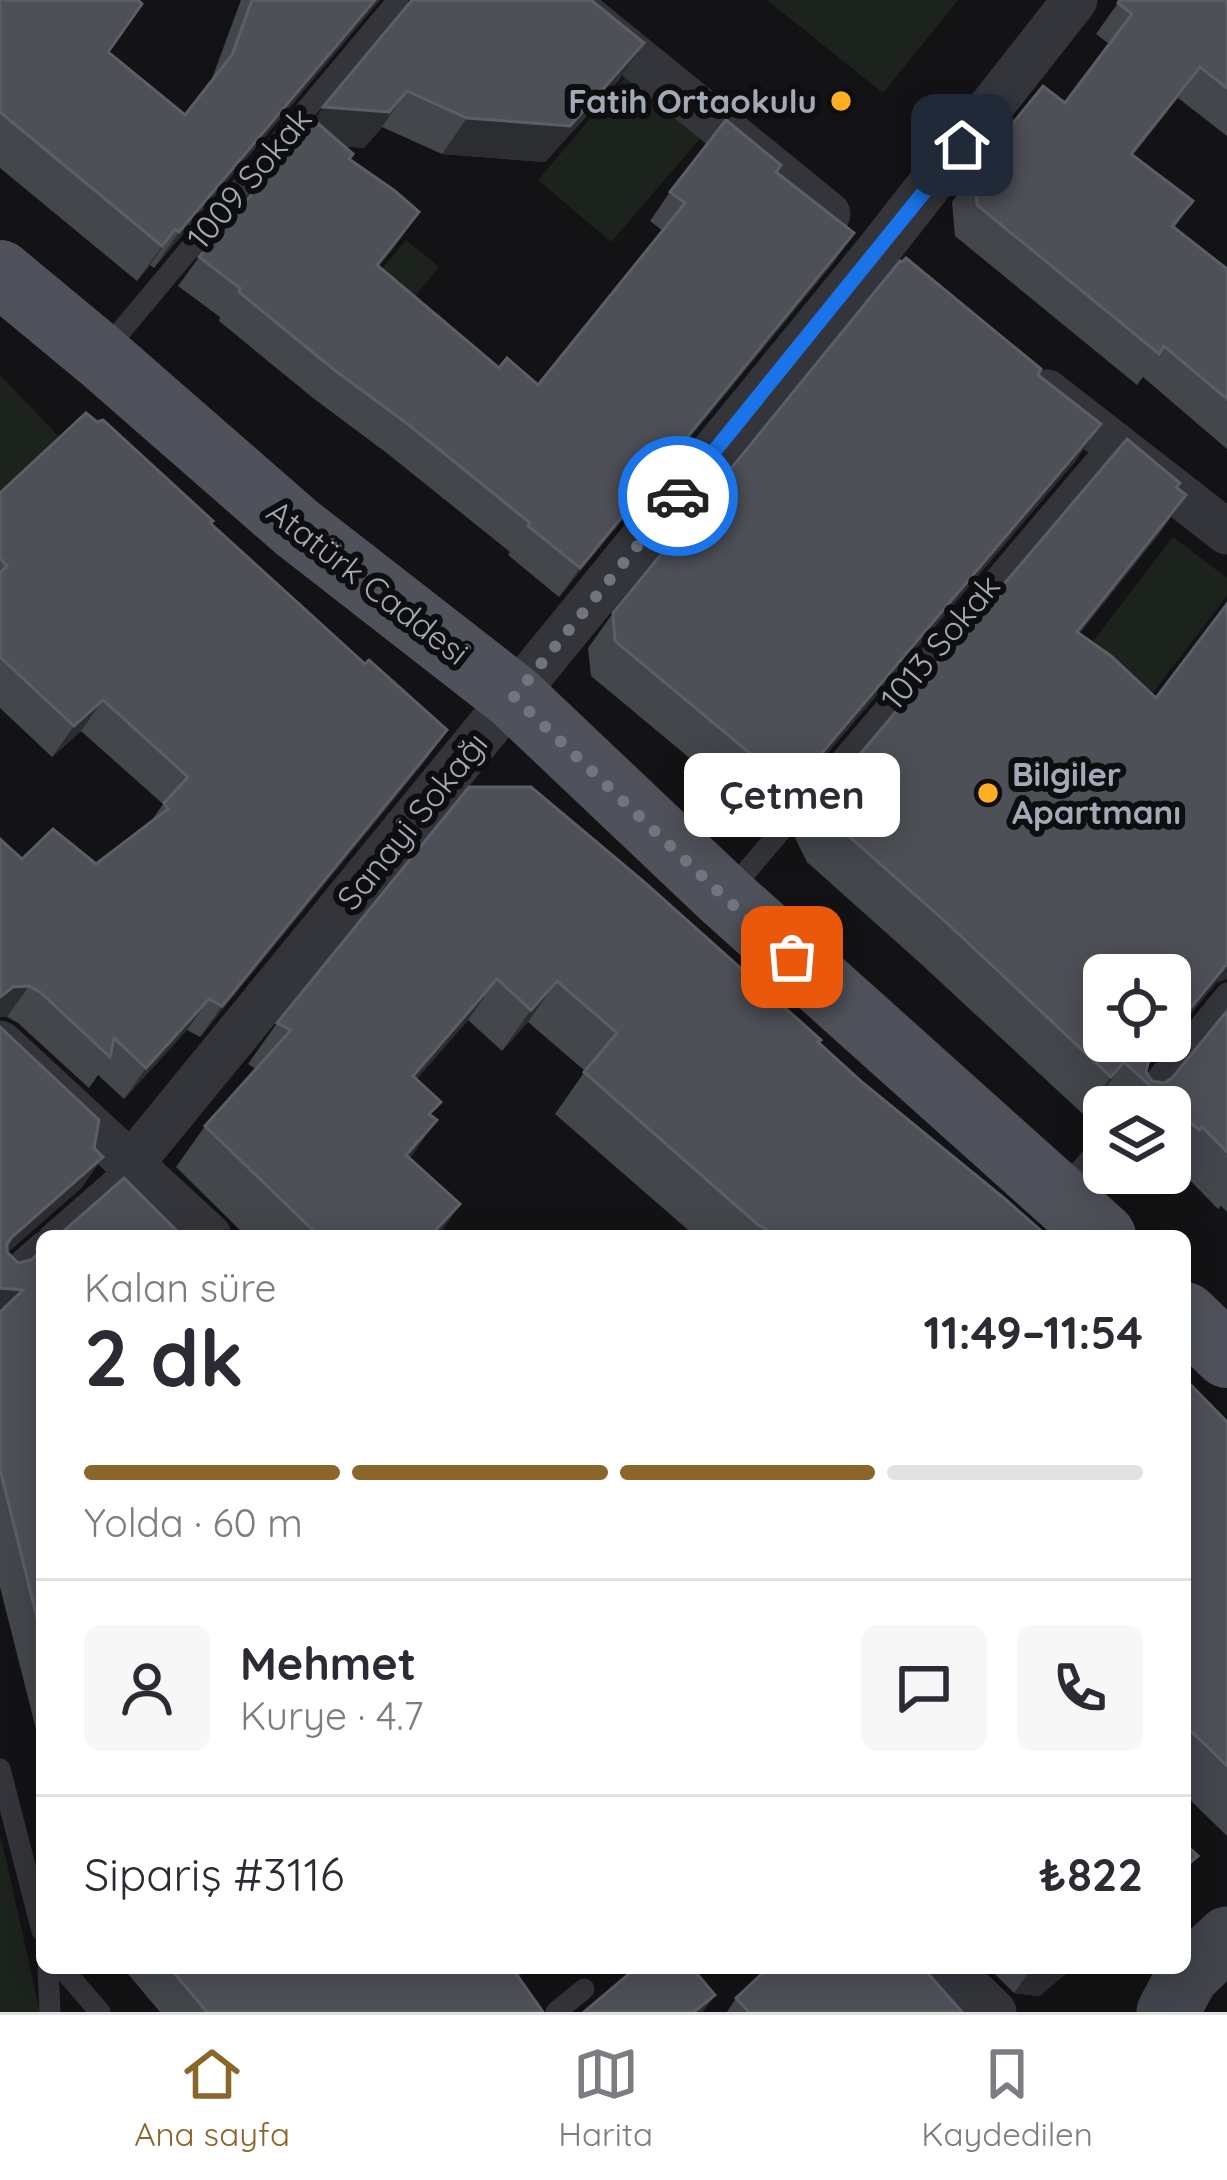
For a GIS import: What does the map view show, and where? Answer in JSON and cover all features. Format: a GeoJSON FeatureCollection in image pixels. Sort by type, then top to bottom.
{"type":"FeatureCollection","features":[{"type":"Feature","properties":{"kind":"main road","name":"Atatürk Caddesi"},"geometry":{"type":"LineString","coordinates":[[0,273],[297,528],[514,697],[724,897],[1081,1216]]}},
{"type":"Feature","properties":{"kind":"main road"},"geometry":{"type":"LineString","coordinates":[[1191,1321],[1227,1355]]}},
{"type":"Feature","properties":{"kind":"street"},"geometry":{"type":"LineString","coordinates":[[566,0],[912,282]]}},
{"type":"Feature","properties":{"kind":"street","name":"Sanayi Sokağı"},"geometry":{"type":"LineString","coordinates":[[131,1163],[876,253],[1076,0]]}},
{"type":"Feature","properties":{"kind":"street"},"geometry":{"type":"LineString","coordinates":[[1020,370],[1227,532]]}},
{"type":"Feature","properties":{"kind":"street"},"geometry":{"type":"LineString","coordinates":[[0,1043],[203,1230]]}},
{"type":"Feature","properties":{"kind":"street"},"geometry":{"type":"LineString","coordinates":[[955,1974],[994,2012]]}},
{"type":"Feature","properties":{"kind":"lane","name":"1009 Sokak"},"geometry":{"type":"LineString","coordinates":[[100,356],[398,0]]}},
{"type":"Feature","properties":{"kind":"lane","name":"1013 Sokak"},"geometry":{"type":"LineString","coordinates":[[724,897],[1110,443]]}},
{"type":"Feature","properties":{"kind":"lane"},"geometry":{"type":"LineString","coordinates":[[1149,1086],[1227,992]]}},
{"type":"Feature","properties":{"kind":"lane","name":"Sanayi Sokağı"},"geometry":{"type":"LineString","coordinates":[[56,1230],[131,1163]]}},
{"type":"Feature","properties":{"kind":"lane"},"geometry":{"type":"LineString","coordinates":[[0,1280],[36,1247]]}},
{"type":"Feature","properties":{"kind":"lane"},"geometry":{"type":"LineString","coordinates":[[0,1769],[36,1908]]}},
{"type":"Feature","properties":{"kind":"lane"},"geometry":{"type":"LineString","coordinates":[[48,1974],[50,2012]]}},
{"type":"Feature","properties":{"kind":"lane"},"geometry":{"type":"LineString","coordinates":[[67,1974],[100,2012]]}},
{"type":"Feature","properties":{"kind":"lane"},"geometry":{"type":"LineString","coordinates":[[556,2012],[584,1989]]}},
{"type":"Feature","properties":{"kind":"shaded area"},"geometry":{"type":"Polygon","coordinates":[[[767,0],[958,0],[883,93],[767,0]]]}},
{"type":"Feature","properties":{"kind":"shaded area"},"geometry":{"type":"Polygon","coordinates":[[[629,73],[702,136],[611,242],[538,180],[629,73]]]}},
{"type":"Feature","properties":{"kind":"shaded area"},"geometry":{"type":"Polygon","coordinates":[[[406,240],[439,267],[329,400],[295,373],[406,240]]]}},
{"type":"Feature","properties":{"kind":"shaded area"},"geometry":{"type":"Polygon","coordinates":[[[0,375],[59,437],[0,492],[0,375]]]}},
{"type":"Feature","properties":{"kind":"shaded area"},"geometry":{"type":"Polygon","coordinates":[[[1173,537],[1227,578],[1227,596],[1140,709],[1077,662],[1173,537]]]}},
{"type":"Feature","properties":{"kind":"shaded area"},"geometry":{"type":"Polygon","coordinates":[[[0,1836],[6,1859],[40,2012],[0,2012],[0,1836]]]}},
{"type":"Feature","properties":{"kind":"building"},"geometry":{"type":"Polygon","coordinates":[[[0,0],[138,0],[142,4],[108,52],[185,115],[232,55],[252,0],[375,0],[179,232],[175,229],[162,246],[0,112],[0,0]]]}},
{"type":"Feature","properties":{"kind":"building"},"geometry":{"type":"Polygon","coordinates":[[[412,0],[591,0],[644,43],[570,126],[467,118],[407,91],[389,112],[323,107],[412,0]]]}},
{"type":"Feature","properties":{"kind":"building"},"geometry":{"type":"Polygon","coordinates":[[[1120,0],[1227,0],[1227,88],[1200,67],[1131,154],[1193,201],[1172,226],[1227,269],[1227,399],[1164,346],[1159,354],[977,205],[974,171],[1043,86],[1065,103],[1132,14],[1120,0]]]}},
{"type":"Feature","properties":{"kind":"building"},"geometry":{"type":"Polygon","coordinates":[[[314,120],[353,154],[349,159],[419,212],[377,265],[499,368],[507,358],[538,385],[685,203],[670,192],[726,120],[781,165],[776,172],[854,233],[580,568],[199,257],[314,120]]]}},
{"type":"Feature","properties":{"kind":"building"},"geometry":{"type":"Polygon","coordinates":[[[906,258],[1101,424],[804,774],[802,770],[788,785],[615,641],[613,613],[906,258]]]}},
{"type":"Feature","properties":{"kind":"building"},"geometry":{"type":"Polygon","coordinates":[[[86,413],[97,422],[103,420],[365,664],[369,660],[447,730],[222,1006],[209,999],[146,1068],[114,1038],[110,1057],[29,986],[13,987],[0,997],[0,839],[22,859],[53,829],[96,864],[168,809],[164,803],[188,777],[103,700],[74,726],[0,657],[0,573],[7,566],[0,558],[0,493],[86,413]]]}},
{"type":"Feature","properties":{"kind":"building"},"geometry":{"type":"Polygon","coordinates":[[[1127,439],[1180,483],[1176,487],[1186,495],[1077,632],[1156,698],[1227,604],[1227,964],[1191,1008],[1191,954],[1083,954],[1083,1051],[834,823],[822,799],[1127,439]]]}},
{"type":"Feature","properties":{"kind":"building"},"geometry":{"type":"Polygon","coordinates":[[[469,787],[531,787],[644,882],[863,1083],[1040,1230],[768,1230],[584,1072],[617,1033],[557,981],[531,1010],[497,979],[413,1076],[441,1102],[429,1114],[437,1120],[406,1155],[460,1204],[436,1230],[313,1230],[205,1126],[291,1030],[277,1023],[469,787]]]}},
{"type":"Feature","properties":{"kind":"building"},"geometry":{"type":"Polygon","coordinates":[[[1227,1011],[1227,1152],[1202,1127],[1199,1130],[1191,1123],[1191,1086],[1150,1086],[1124,1062],[1148,1062],[1146,1072],[1152,1081],[1164,1083],[1185,1062],[1191,1062],[1191,1055],[1227,1011]]]}},
{"type":"Feature","properties":{"kind":"building"},"geometry":{"type":"Polygon","coordinates":[[[0,1027],[99,1120],[94,1148],[103,1157],[7,1244],[7,1252],[18,1263],[36,1255],[36,1614],[0,1469],[0,1312],[23,1290],[0,1288],[0,1027]]]}},
{"type":"Feature","properties":{"kind":"building"},"geometry":{"type":"Polygon","coordinates":[[[1095,1062],[1124,1062],[1111,1077],[1095,1062]]]}},
{"type":"Feature","properties":{"kind":"building"},"geometry":{"type":"Polygon","coordinates":[[[124,1178],[176,1230],[65,1230],[124,1178]]]}},
{"type":"Feature","properties":{"kind":"building"},"geometry":{"type":"Polygon","coordinates":[[[1191,1385],[1227,1422],[1227,1766],[1191,1731],[1191,1385]]]}},
{"type":"Feature","properties":{"kind":"building"},"geometry":{"type":"Polygon","coordinates":[[[175,1974],[516,1974],[543,2012],[207,2012],[175,1974]]]}},
{"type":"Feature","properties":{"kind":"building"},"geometry":{"type":"Polygon","coordinates":[[[629,1974],[697,1974],[715,1995],[694,2012],[584,2012],[629,1974]]]}},
{"type":"Feature","properties":{"kind":"building"},"geometry":{"type":"Polygon","coordinates":[[[762,1974],[928,1974],[962,2012],[749,2012],[736,1998],[762,1974]]]}},
{"type":"Feature","properties":{"kind":"way so far"},"geometry":{"type":"LineString","coordinates":[[678,496],[514,697],[792,957]]}},
{"type":"Feature","properties":{"kind":"place","name":"Fatih Ortaokulu"},"geometry":{"type":"Point","coordinates":[841,101]}},
{"type":"Feature","properties":{"kind":"place","name":"Bilgiler Apartmanı"},"geometry":{"type":"Point","coordinates":[988,793]}},
{"type":"Feature","properties":{"kind":"place","name":"Çetmen"},"geometry":{"type":"Point","coordinates":[792,957]}},
{"type":"Feature","properties":{"kind":"route"},"geometry":{"type":"LineString","coordinates":[[678,496],[962,145]]}}]}
